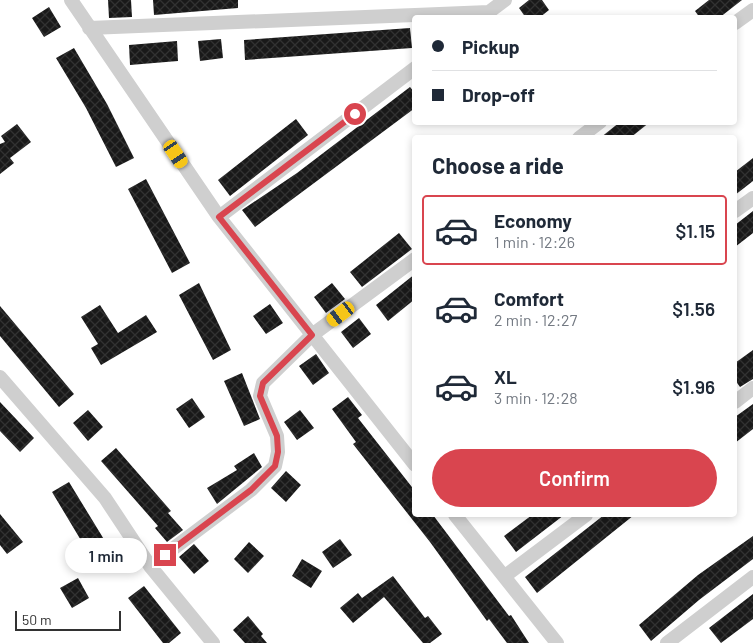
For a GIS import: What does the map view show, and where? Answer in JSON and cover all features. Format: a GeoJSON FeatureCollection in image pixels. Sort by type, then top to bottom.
{"type":"FeatureCollection","features":[{"type":"Feature","properties":{"kind":"street"},"geometry":{"type":"LineString","coordinates":[[71,0],[219,217],[312,335],[412,456]]}},
{"type":"Feature","properties":{"kind":"street"},"geometry":{"type":"LineString","coordinates":[[485,15],[504,0]]}},
{"type":"Feature","properties":{"kind":"street"},"geometry":{"type":"LineString","coordinates":[[737,22],[753,10]]}},
{"type":"Feature","properties":{"kind":"street"},"geometry":{"type":"LineString","coordinates":[[89,28],[412,17]]}},
{"type":"Feature","properties":{"kind":"street"},"geometry":{"type":"LineString","coordinates":[[219,217],[412,70]]}},
{"type":"Feature","properties":{"kind":"street"},"geometry":{"type":"LineString","coordinates":[[583,135],[596,125]]}},
{"type":"Feature","properties":{"kind":"street"},"geometry":{"type":"LineString","coordinates":[[737,210],[753,198]]}},
{"type":"Feature","properties":{"kind":"street"},"geometry":{"type":"LineString","coordinates":[[150,566],[251,490],[275,466],[278,452],[277,436],[260,396],[263,383],[312,335],[412,261]]}},
{"type":"Feature","properties":{"kind":"street"},"geometry":{"type":"LineString","coordinates":[[0,377],[105,498],[150,566],[213,643]]}},
{"type":"Feature","properties":{"kind":"street"},"geometry":{"type":"LineString","coordinates":[[737,400],[753,388]]}},
{"type":"Feature","properties":{"kind":"street"},"geometry":{"type":"LineString","coordinates":[[458,517],[557,643]]}},
{"type":"Feature","properties":{"kind":"street"},"geometry":{"type":"LineString","coordinates":[[505,576],[583,517]]}},
{"type":"Feature","properties":{"kind":"street"},"geometry":{"type":"LineString","coordinates":[[667,643],[753,577]]}},
{"type":"Feature","properties":{"kind":"building"},"geometry":{"type":"Polygon","coordinates":[[[108,0],[131,0],[132,17],[109,18],[108,0]]]}},
{"type":"Feature","properties":{"kind":"building"},"geometry":{"type":"Polygon","coordinates":[[[153,0],[238,0],[238,8],[154,15],[153,0]]]}},
{"type":"Feature","properties":{"kind":"building"},"geometry":{"type":"Polygon","coordinates":[[[529,0],[542,0],[549,10],[543,15],[524,15],[519,8],[529,0]]]}},
{"type":"Feature","properties":{"kind":"building"},"geometry":{"type":"Polygon","coordinates":[[[709,0],[742,0],[723,15],[698,15],[695,11],[709,0]]]}},
{"type":"Feature","properties":{"kind":"building"},"geometry":{"type":"Polygon","coordinates":[[[49,7],[61,27],[44,37],[32,18],[49,7]]]}},
{"type":"Feature","properties":{"kind":"building"},"geometry":{"type":"Polygon","coordinates":[[[410,28],[412,48],[245,60],[244,40],[410,28]]]}},
{"type":"Feature","properties":{"kind":"building"},"geometry":{"type":"Polygon","coordinates":[[[221,39],[223,58],[200,61],[198,41],[221,39]]]}},
{"type":"Feature","properties":{"kind":"building"},"geometry":{"type":"Polygon","coordinates":[[[177,41],[178,61],[130,65],[129,45],[177,41]]]}},
{"type":"Feature","properties":{"kind":"building"},"geometry":{"type":"Polygon","coordinates":[[[74,48],[107,104],[134,158],[116,167],[86,108],[56,58],[74,48]]]}},
{"type":"Feature","properties":{"kind":"building"},"geometry":{"type":"Polygon","coordinates":[[[410,87],[412,89],[412,110],[255,227],[242,210],[297,173],[410,87]]]}},
{"type":"Feature","properties":{"kind":"building"},"geometry":{"type":"Polygon","coordinates":[[[296,119],[308,135],[230,196],[218,180],[296,119]]]}},
{"type":"Feature","properties":{"kind":"building"},"geometry":{"type":"Polygon","coordinates":[[[17,124],[31,142],[10,158],[14,163],[0,174],[0,144],[5,142],[1,136],[17,124]]]}},
{"type":"Feature","properties":{"kind":"building"},"geometry":{"type":"Polygon","coordinates":[[[616,125],[646,125],[634,135],[604,135],[616,125]]]}},
{"type":"Feature","properties":{"kind":"building"},"geometry":{"type":"Polygon","coordinates":[[[753,158],[753,181],[737,193],[737,170],[753,158]]]}},
{"type":"Feature","properties":{"kind":"building"},"geometry":{"type":"Polygon","coordinates":[[[146,179],[190,263],[172,273],[128,189],[146,179]]]}},
{"type":"Feature","properties":{"kind":"building"},"geometry":{"type":"Polygon","coordinates":[[[753,211],[753,233],[737,245],[737,223],[753,211]]]}},
{"type":"Feature","properties":{"kind":"building"},"geometry":{"type":"Polygon","coordinates":[[[399,233],[412,249],[362,287],[350,272],[399,233]]]}},
{"type":"Feature","properties":{"kind":"building"},"geometry":{"type":"Polygon","coordinates":[[[412,276],[412,301],[388,321],[376,305],[412,276]]]}},
{"type":"Feature","properties":{"kind":"building"},"geometry":{"type":"Polygon","coordinates":[[[199,283],[231,350],[213,360],[179,295],[199,283]]]}},
{"type":"Feature","properties":{"kind":"building"},"geometry":{"type":"Polygon","coordinates":[[[332,283],[345,299],[326,313],[314,297],[332,283]]]}},
{"type":"Feature","properties":{"kind":"building"},"geometry":{"type":"Polygon","coordinates":[[[270,304],[283,323],[266,334],[253,316],[270,304]]]}},
{"type":"Feature","properties":{"kind":"building"},"geometry":{"type":"Polygon","coordinates":[[[100,305],[118,333],[146,315],[157,332],[101,365],[91,348],[98,344],[81,317],[100,305]]]}},
{"type":"Feature","properties":{"kind":"building"},"geometry":{"type":"Polygon","coordinates":[[[0,306],[74,394],[59,407],[0,336],[0,306]]]}},
{"type":"Feature","properties":{"kind":"building"},"geometry":{"type":"Polygon","coordinates":[[[359,318],[371,334],[353,348],[341,332],[359,318]]]}},
{"type":"Feature","properties":{"kind":"building"},"geometry":{"type":"Polygon","coordinates":[[[753,350],[753,379],[740,387],[737,383],[737,362],[753,350]]]}},
{"type":"Feature","properties":{"kind":"building"},"geometry":{"type":"Polygon","coordinates":[[[316,354],[329,373],[313,385],[299,366],[316,354]]]}},
{"type":"Feature","properties":{"kind":"building"},"geometry":{"type":"Polygon","coordinates":[[[242,373],[260,419],[244,426],[224,381],[242,373]]]}},
{"type":"Feature","properties":{"kind":"building"},"geometry":{"type":"Polygon","coordinates":[[[348,397],[362,415],[358,418],[412,487],[412,517],[435,517],[509,616],[511,615],[529,643],[507,643],[489,619],[487,621],[430,542],[353,444],[356,442],[332,409],[348,397]]]}},
{"type":"Feature","properties":{"kind":"building"},"geometry":{"type":"Polygon","coordinates":[[[192,398],[205,417],[189,428],[176,409],[192,398]]]}},
{"type":"Feature","properties":{"kind":"building"},"geometry":{"type":"Polygon","coordinates":[[[0,402],[34,438],[20,452],[0,431],[0,402]]]}},
{"type":"Feature","properties":{"kind":"building"},"geometry":{"type":"Polygon","coordinates":[[[753,404],[753,429],[737,441],[737,416],[753,404]]]}},
{"type":"Feature","properties":{"kind":"building"},"geometry":{"type":"Polygon","coordinates":[[[88,410],[103,427],[88,441],[73,423],[88,410]]]}},
{"type":"Feature","properties":{"kind":"building"},"geometry":{"type":"Polygon","coordinates":[[[300,410],[314,428],[297,440],[284,422],[300,410]]]}},
{"type":"Feature","properties":{"kind":"building"},"geometry":{"type":"Polygon","coordinates":[[[116,448],[171,511],[168,513],[183,530],[167,542],[155,528],[158,526],[101,461],[116,448]]]}},
{"type":"Feature","properties":{"kind":"building"},"geometry":{"type":"Polygon","coordinates":[[[254,453],[262,467],[217,504],[207,488],[237,470],[234,466],[254,453]]]}},
{"type":"Feature","properties":{"kind":"building"},"geometry":{"type":"Polygon","coordinates":[[[286,471],[301,485],[286,502],[271,488],[286,471]]]}},
{"type":"Feature","properties":{"kind":"building"},"geometry":{"type":"Polygon","coordinates":[[[69,482],[105,541],[120,560],[104,572],[88,552],[52,492],[69,482]]]}},
{"type":"Feature","properties":{"kind":"building"},"geometry":{"type":"Polygon","coordinates":[[[0,514],[23,542],[7,554],[0,545],[0,514]]]}},
{"type":"Feature","properties":{"kind":"building"},"geometry":{"type":"Polygon","coordinates":[[[529,517],[561,517],[516,552],[504,536],[529,517]]]}},
{"type":"Feature","properties":{"kind":"building"},"geometry":{"type":"Polygon","coordinates":[[[601,517],[632,517],[537,593],[525,577],[601,517]]]}},
{"type":"Feature","properties":{"kind":"building"},"geometry":{"type":"Polygon","coordinates":[[[753,536],[753,559],[699,600],[651,641],[639,625],[698,575],[753,536]]]}},
{"type":"Feature","properties":{"kind":"building"},"geometry":{"type":"Polygon","coordinates":[[[340,539],[352,555],[333,568],[322,552],[340,539]]]}},
{"type":"Feature","properties":{"kind":"building"},"geometry":{"type":"Polygon","coordinates":[[[249,542],[264,556],[248,573],[234,559],[249,542]]]}},
{"type":"Feature","properties":{"kind":"building"},"geometry":{"type":"Polygon","coordinates":[[[194,544],[209,561],[194,574],[179,557],[194,544]]]}},
{"type":"Feature","properties":{"kind":"building"},"geometry":{"type":"Polygon","coordinates":[[[302,559],[322,571],[311,588],[292,576],[302,559]]]}},
{"type":"Feature","properties":{"kind":"building"},"geometry":{"type":"Polygon","coordinates":[[[393,576],[425,618],[428,616],[442,634],[430,643],[423,643],[384,597],[353,623],[340,608],[358,593],[362,598],[393,576]]]}},
{"type":"Feature","properties":{"kind":"building"},"geometry":{"type":"Polygon","coordinates":[[[78,578],[89,598],[72,608],[60,588],[78,578]]]}},
{"type":"Feature","properties":{"kind":"building"},"geometry":{"type":"Polygon","coordinates":[[[144,586],[181,633],[169,643],[163,643],[128,598],[144,586]]]}},
{"type":"Feature","properties":{"kind":"building"},"geometry":{"type":"Polygon","coordinates":[[[753,594],[753,619],[721,643],[709,628],[753,594]]]}},
{"type":"Feature","properties":{"kind":"building"},"geometry":{"type":"Polygon","coordinates":[[[248,616],[263,634],[261,636],[267,643],[245,643],[233,630],[248,616]]]}},
{"type":"Feature","properties":{"kind":"route"},"geometry":{"type":"LineString","coordinates":[[165,555],[251,490],[275,466],[278,452],[277,436],[260,396],[263,383],[312,335],[219,217],[355,114]]}}]}
